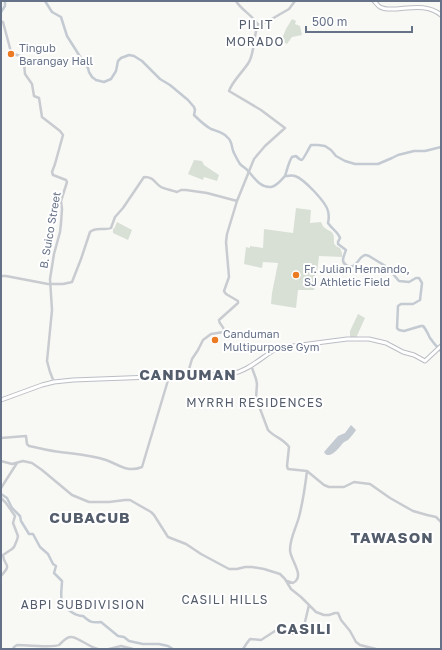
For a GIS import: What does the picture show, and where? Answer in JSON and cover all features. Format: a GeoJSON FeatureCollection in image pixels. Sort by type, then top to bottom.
{"type":"FeatureCollection","features":[{"type":"Feature","properties":{"kind":"main road"},"geometry":{"type":"LineString","coordinates":[[374,1],[378,6],[383,8],[424,8],[441,15]]}},
{"type":"Feature","properties":{"kind":"main road"},"geometry":{"type":"LineString","coordinates":[[1,400],[31,388],[54,382],[231,374],[251,366],[278,348],[347,338],[369,339],[382,342],[425,361],[440,346]]}},
{"type":"Feature","properties":{"kind":"street"},"geometry":{"type":"LineString","coordinates":[[236,1],[258,25]]}},
{"type":"Feature","properties":{"kind":"street"},"geometry":{"type":"LineString","coordinates":[[187,376],[192,360],[203,340],[211,334],[224,332],[224,327],[219,320],[238,303],[238,301],[226,294],[224,291],[229,277],[226,242],[227,234],[237,201],[254,159],[265,146],[285,128],[261,110],[229,91],[249,62],[258,25],[289,9],[295,1]]}},
{"type":"Feature","properties":{"kind":"street","name":"B. Suico Street"},"geometry":{"type":"LineString","coordinates":[[1,21],[3,23],[11,52],[20,56],[23,60],[25,74],[32,84],[34,96],[38,97],[40,100],[42,117],[62,134],[62,140],[52,173],[53,175],[66,180],[67,184],[61,200],[61,223],[50,279],[52,314],[48,363],[54,382]]}},
{"type":"Feature","properties":{"kind":"street"},"geometry":{"type":"LineString","coordinates":[[1,276],[50,284],[67,284],[72,281],[90,232],[94,229],[111,228],[115,217],[124,208],[144,177],[155,180],[159,186],[176,192],[186,190],[207,193],[237,201]]}},
{"type":"Feature","properties":{"kind":"street"},"geometry":{"type":"LineString","coordinates":[[251,366],[257,384],[256,398],[268,430],[283,441],[289,448],[287,468],[307,471],[324,485],[329,487],[344,487],[354,482],[370,484],[403,505],[422,514],[436,517],[441,522]]}},
{"type":"Feature","properties":{"kind":"street"},"geometry":{"type":"LineString","coordinates":[[1,438],[26,436],[27,444],[29,446],[99,458],[130,470],[142,467],[169,377]]}},
{"type":"Feature","properties":{"kind":"street"},"geometry":{"type":"LineString","coordinates":[[1,461],[12,464],[23,461],[32,463],[72,495],[89,502],[130,500],[151,512],[168,537],[186,544],[228,569],[245,567],[264,569],[280,574],[291,589],[301,596],[316,612],[321,615],[329,615],[335,612],[338,613],[356,642],[360,645],[376,649]]}},
{"type":"Feature","properties":{"kind":"street"},"geometry":{"type":"LineString","coordinates":[[1,488],[17,462]]}},
{"type":"Feature","properties":{"kind":"street"},"geometry":{"type":"LineString","coordinates":[[287,582],[293,583],[298,578],[294,561],[290,556],[290,550],[291,539],[299,519],[305,493],[307,471]]}},
{"type":"Feature","properties":{"kind":"street"},"geometry":{"type":"LineString","coordinates":[[1,498],[15,516],[13,522],[18,536],[12,549],[4,555],[3,558],[8,566],[1,576]]}},
{"type":"Feature","properties":{"kind":"street"},"geometry":{"type":"LineString","coordinates":[[243,649],[250,639],[261,640],[275,631],[294,634],[300,632],[304,626],[309,605]]}},
{"type":"Feature","properties":{"kind":"street"},"geometry":{"type":"LineString","coordinates":[[13,649],[14,646],[17,645],[53,646],[70,637],[98,649]]}},
{"type":"Feature","properties":{"kind":"street"},"geometry":{"type":"LineString","coordinates":[[109,649],[121,646],[133,649]]}},
{"type":"Feature","properties":{"kind":"shaded area"},"geometry":{"type":"Polygon","coordinates":[[[292,19],[296,21],[295,24],[300,26],[302,35],[292,37],[287,44],[281,41],[292,19]]]}},
{"type":"Feature","properties":{"kind":"shaded area"},"geometry":{"type":"Polygon","coordinates":[[[194,160],[202,161],[204,165],[219,175],[217,181],[204,177],[203,180],[188,174],[194,160]]]}},
{"type":"Feature","properties":{"kind":"shaded area"},"geometry":{"type":"Polygon","coordinates":[[[296,208],[311,210],[310,223],[321,222],[324,228],[331,231],[334,236],[334,243],[340,248],[342,257],[319,256],[317,273],[315,273],[316,279],[314,290],[298,290],[296,308],[271,304],[278,263],[263,262],[262,268],[244,264],[246,247],[250,248],[250,246],[263,248],[264,229],[293,233],[296,208]]]}},
{"type":"Feature","properties":{"kind":"shaded area"},"geometry":{"type":"Polygon","coordinates":[[[117,222],[132,230],[128,240],[113,233],[113,228],[114,229],[117,222]]]}},
{"type":"Feature","properties":{"kind":"shaded area"},"geometry":{"type":"Polygon","coordinates":[[[358,314],[365,318],[356,338],[350,337],[350,331],[358,314]]]}},
{"type":"Feature","properties":{"kind":"shaded area"},"geometry":{"type":"Polygon","coordinates":[[[351,425],[356,430],[350,438],[334,453],[329,455],[326,454],[324,452],[338,436],[345,433],[351,425]]]}},
{"type":"Feature","properties":{"kind":"waterway"},"geometry":{"type":"LineString","coordinates":[[1,12],[5,6],[5,1]]}},
{"type":"Feature","properties":{"kind":"waterway"},"geometry":{"type":"LineString","coordinates":[[45,1],[52,12],[61,17],[67,36],[88,68],[92,77],[96,80],[104,82],[111,79],[116,71],[118,61],[129,55],[134,56],[142,61],[160,79],[188,100],[194,107],[194,115],[202,122],[211,129],[224,134],[229,139],[240,164],[261,185],[271,187],[279,183],[285,176],[295,176],[309,186],[319,197],[328,211],[328,223],[340,238],[338,244],[346,250],[343,260],[345,264],[348,266],[353,266],[361,257],[366,255],[387,267],[399,281],[409,282],[419,278],[422,283],[420,300],[413,304],[401,304],[398,306],[397,328],[404,331],[423,326],[430,338],[441,351]]}},
{"type":"Feature","properties":{"kind":"waterway"},"geometry":{"type":"LineString","coordinates":[[285,176],[292,157],[296,156],[302,160],[311,145],[325,146],[336,156],[355,164],[378,164],[398,155],[441,147]]}},
{"type":"Feature","properties":{"kind":"waterway"},"geometry":{"type":"LineString","coordinates":[[1,494],[7,498],[12,508],[20,516],[21,521],[29,534],[33,534],[40,547],[48,554],[53,564],[56,566],[54,573],[62,581],[61,599],[63,604],[68,609],[77,615],[83,616],[91,622],[101,622],[118,636],[124,637],[129,641],[143,644],[159,644],[173,649]]}},
{"type":"Feature","properties":{"kind":"place","name":"Tingub Barangay Hall"},"geometry":{"type":"Point","coordinates":[11,54]}},
{"type":"Feature","properties":{"kind":"place","name":"Fr. Julian Hernando, SJ Athletic Field"},"geometry":{"type":"Point","coordinates":[296,275]}},
{"type":"Feature","properties":{"kind":"place","name":"Canduman Multipurpose Gym"},"geometry":{"type":"Point","coordinates":[215,340]}},
{"type":"Feature","properties":{"kind":"district","name":"PILIT"},"geometry":{"type":"Point","coordinates":[256,25]}},
{"type":"Feature","properties":{"kind":"district","name":"MORADO"},"geometry":{"type":"Point","coordinates":[255,42]}},
{"type":"Feature","properties":{"kind":"district","name":"CANDUMAN"},"geometry":{"type":"Point","coordinates":[188,375]}},
{"type":"Feature","properties":{"kind":"district","name":"MYRRH RESIDENCES"},"geometry":{"type":"Point","coordinates":[255,403]}},
{"type":"Feature","properties":{"kind":"district","name":"CUBACUB"},"geometry":{"type":"Point","coordinates":[90,518]}},
{"type":"Feature","properties":{"kind":"district","name":"TAWASON"},"geometry":{"type":"Point","coordinates":[392,538]}},
{"type":"Feature","properties":{"kind":"district","name":"CASILI HILLS"},"geometry":{"type":"Point","coordinates":[225,600]}},
{"type":"Feature","properties":{"kind":"district","name":"ABPI SUBDIVISION"},"geometry":{"type":"Point","coordinates":[83,605]}},
{"type":"Feature","properties":{"kind":"district","name":"CASILI"},"geometry":{"type":"Point","coordinates":[304,629]}}]}
